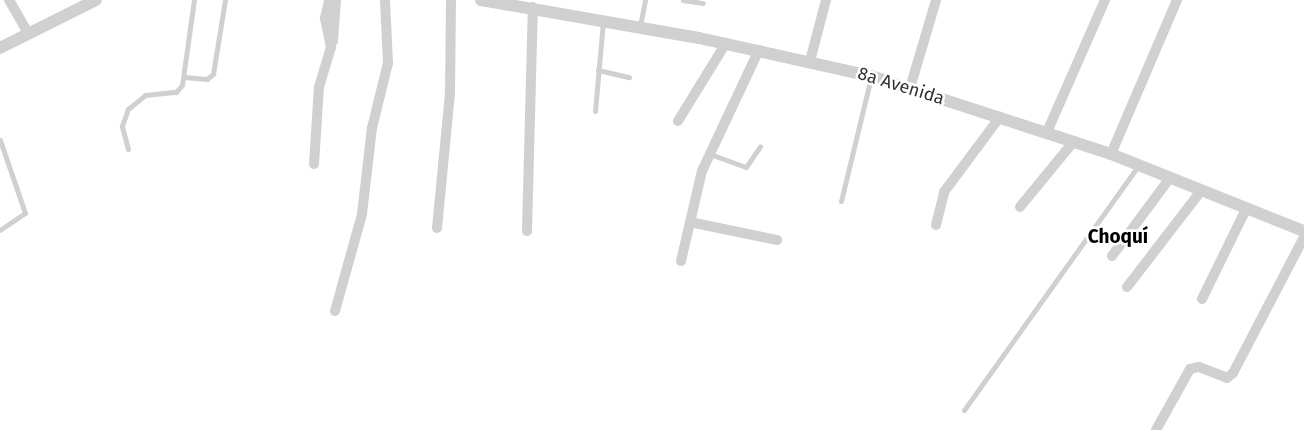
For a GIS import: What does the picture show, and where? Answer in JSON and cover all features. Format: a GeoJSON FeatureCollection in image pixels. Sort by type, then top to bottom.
{"type":"FeatureCollection","features":[{"type":"Feature","properties":{"kind":"street"},"geometry":{"type":"LineString","coordinates":[[9,0],[29,34]]}},
{"type":"Feature","properties":{"kind":"street"},"geometry":{"type":"LineString","coordinates":[[0,48],[96,0]]}},
{"type":"Feature","properties":{"kind":"street"},"geometry":{"type":"LineString","coordinates":[[314,164],[319,87],[331,47],[326,18],[329,0]]}},
{"type":"Feature","properties":{"kind":"street"},"geometry":{"type":"LineString","coordinates":[[324,74],[332,63],[336,0]]}},
{"type":"Feature","properties":{"kind":"street"},"geometry":{"type":"LineString","coordinates":[[336,311],[362,214],[372,128],[388,63],[385,0]]}},
{"type":"Feature","properties":{"kind":"street"},"geometry":{"type":"LineString","coordinates":[[437,228],[450,94],[451,0]]}},
{"type":"Feature","properties":{"kind":"street","name":"8a Avenida"},"geometry":{"type":"LineString","coordinates":[[481,0],[502,1],[640,26],[760,50],[872,76],[1111,154],[1304,231]]}},
{"type":"Feature","properties":{"kind":"street"},"geometry":{"type":"LineString","coordinates":[[810,61],[826,0]]}},
{"type":"Feature","properties":{"kind":"street"},"geometry":{"type":"LineString","coordinates":[[910,88],[936,0]]}},
{"type":"Feature","properties":{"kind":"street"},"geometry":{"type":"LineString","coordinates":[[1047,132],[1104,0]]}},
{"type":"Feature","properties":{"kind":"street"},"geometry":{"type":"LineString","coordinates":[[1111,154],[1177,0]]}},
{"type":"Feature","properties":{"kind":"street"},"geometry":{"type":"LineString","coordinates":[[527,231],[533,7]]}},
{"type":"Feature","properties":{"kind":"street"},"geometry":{"type":"LineString","coordinates":[[678,121],[726,43]]}},
{"type":"Feature","properties":{"kind":"street"},"geometry":{"type":"LineString","coordinates":[[681,261],[690,222],[710,154],[760,50]]}},
{"type":"Feature","properties":{"kind":"street"},"geometry":{"type":"LineString","coordinates":[[936,225],[944,192],[1000,117]]}},
{"type":"Feature","properties":{"kind":"street"},"geometry":{"type":"LineString","coordinates":[[1020,207],[1074,141]]}},
{"type":"Feature","properties":{"kind":"street"},"geometry":{"type":"LineString","coordinates":[[1112,256],[1170,178]]}},
{"type":"Feature","properties":{"kind":"street"},"geometry":{"type":"LineString","coordinates":[[1127,287],[1201,191]]}},
{"type":"Feature","properties":{"kind":"street"},"geometry":{"type":"LineString","coordinates":[[1202,298],[1246,209]]}},
{"type":"Feature","properties":{"kind":"street"},"geometry":{"type":"LineString","coordinates":[[690,222],[777,240]]}},
{"type":"Feature","properties":{"kind":"street"},"geometry":{"type":"LineString","coordinates":[[1156,430],[1190,369],[1199,367],[1228,378],[1233,373],[1304,237]]}},
{"type":"Feature","properties":{"kind":"lane"},"geometry":{"type":"LineString","coordinates":[[128,149],[122,126],[128,109],[145,95],[176,92],[184,77],[194,0]]}},
{"type":"Feature","properties":{"kind":"lane"},"geometry":{"type":"LineString","coordinates":[[184,77],[207,79],[214,74],[225,0]]}},
{"type":"Feature","properties":{"kind":"lane"},"geometry":{"type":"LineString","coordinates":[[640,26],[644,0]]}},
{"type":"Feature","properties":{"kind":"lane"},"geometry":{"type":"LineString","coordinates":[[683,0],[703,3]]}},
{"type":"Feature","properties":{"kind":"lane"},"geometry":{"type":"LineString","coordinates":[[596,111],[603,19]]}},
{"type":"Feature","properties":{"kind":"lane"},"geometry":{"type":"LineString","coordinates":[[598,70],[629,77]]}},
{"type":"Feature","properties":{"kind":"lane"},"geometry":{"type":"LineString","coordinates":[[840,201],[872,76]]}},
{"type":"Feature","properties":{"kind":"lane"},"geometry":{"type":"LineString","coordinates":[[0,140],[25,213],[0,230]]}},
{"type":"Feature","properties":{"kind":"lane"},"geometry":{"type":"LineString","coordinates":[[710,154],[746,167],[760,146]]}},
{"type":"Feature","properties":{"kind":"lane"},"geometry":{"type":"LineString","coordinates":[[964,410],[1139,165]]}},
{"type":"Feature","properties":{"kind":"district","name":"Choquí"},"geometry":{"type":"Point","coordinates":[1118,237]}}]}
